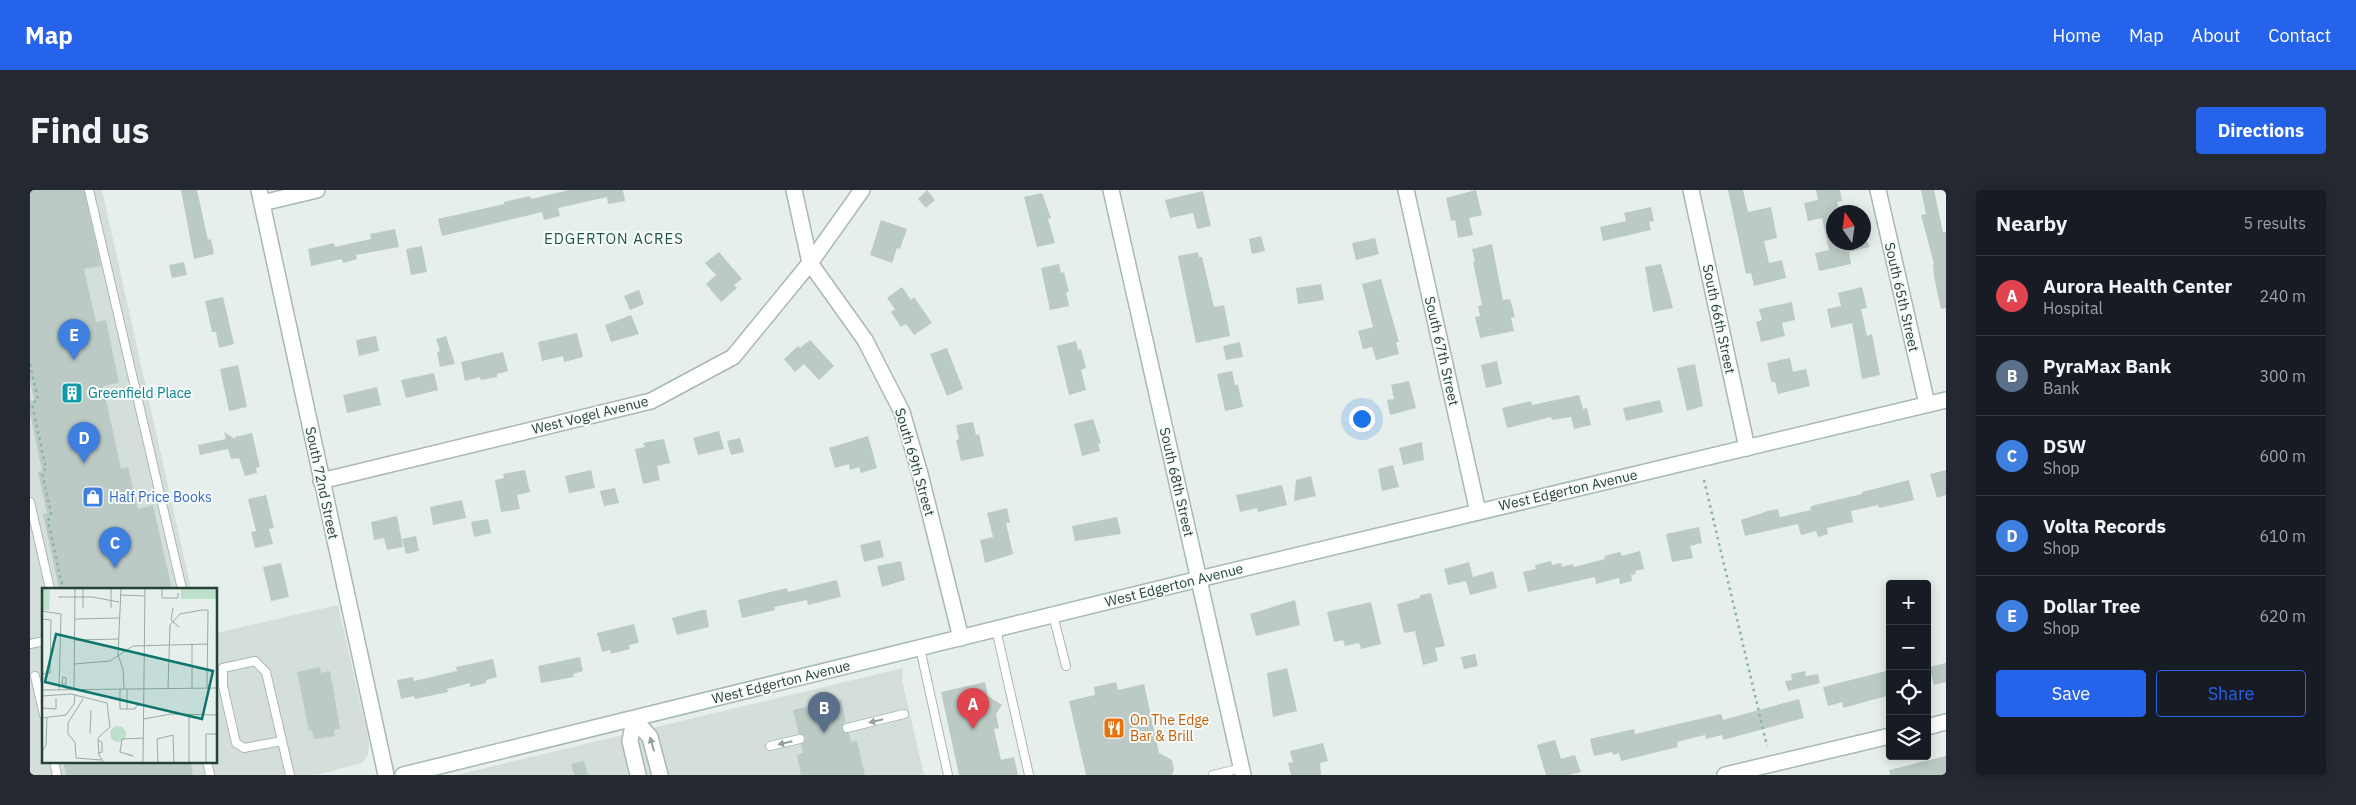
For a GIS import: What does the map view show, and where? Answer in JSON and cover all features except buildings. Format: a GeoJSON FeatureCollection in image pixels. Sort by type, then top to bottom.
{"type":"FeatureCollection","features":[{"type":"Feature","properties":{"kind":"street"},"geometry":{"type":"LineString","coordinates":[[261,197],[317,190]]}},
{"type":"Feature","properties":{"kind":"street","name":"South 69th Street"},"geometry":{"type":"LineString","coordinates":[[794,190],[810,263],[865,340],[902,412],[920,474],[961,638]]}},
{"type":"Feature","properties":{"kind":"street","name":"West Vogel Avenue"},"geometry":{"type":"LineString","coordinates":[[321,481],[651,401],[733,357],[810,263],[862,190]]}},
{"type":"Feature","properties":{"kind":"street","name":"South 68th Street"},"geometry":{"type":"LineString","coordinates":[[1111,190],[1242,772]]}},
{"type":"Feature","properties":{"kind":"street","name":"South 67th Street"},"geometry":{"type":"LineString","coordinates":[[1406,190],[1478,512]]}},
{"type":"Feature","properties":{"kind":"street","name":"South 66th Street"},"geometry":{"type":"LineString","coordinates":[[1690,190],[1747,448]]}},
{"type":"Feature","properties":{"kind":"street","name":"South 65th Street"},"geometry":{"type":"LineString","coordinates":[[1878,190],[1927,404]]}},
{"type":"Feature","properties":{"kind":"street","name":"South 72nd Street"},"geometry":{"type":"LineString","coordinates":[[261,197],[386,775]]}},
{"type":"Feature","properties":{"kind":"street","name":"West Edgerton Avenue"},"geometry":{"type":"LineString","coordinates":[[403,775],[1199,579],[1946,400]]}},
{"type":"Feature","properties":{"kind":"street"},"geometry":{"type":"LineString","coordinates":[[634,719],[630,741],[638,775]]}},
{"type":"Feature","properties":{"kind":"street"},"geometry":{"type":"LineString","coordinates":[[634,719],[650,737],[660,775]]}},
{"type":"Feature","properties":{"kind":"street"},"geometry":{"type":"LineString","coordinates":[[1931,726],[1946,722]]}},
{"type":"Feature","properties":{"kind":"street"},"geometry":{"type":"LineString","coordinates":[[1725,775],[1785,768],[1886,737]]}},
{"type":"Feature","properties":{"kind":"lane"},"geometry":{"type":"LineString","coordinates":[[89,190],[182,588]]}},
{"type":"Feature","properties":{"kind":"lane"},"geometry":{"type":"LineString","coordinates":[[30,502],[50,588]]}},
{"type":"Feature","properties":{"kind":"lane"},"geometry":{"type":"LineString","coordinates":[[1053,615],[1066,666]]}},
{"type":"Feature","properties":{"kind":"lane"},"geometry":{"type":"LineString","coordinates":[[996,629],[1029,775]]}},
{"type":"Feature","properties":{"kind":"lane"},"geometry":{"type":"LineString","coordinates":[[920,648],[948,775]]}},
{"type":"Feature","properties":{"kind":"lane"},"geometry":{"type":"LineString","coordinates":[[282,741],[244,748],[236,743],[224,686],[223,668],[255,661],[266,672],[290,775]]}},
{"type":"Feature","properties":{"kind":"lane"},"geometry":{"type":"LineString","coordinates":[[33,676],[42,708]]}},
{"type":"Feature","properties":{"kind":"lane"},"geometry":{"type":"LineString","coordinates":[[848,728],[904,714]]}},
{"type":"Feature","properties":{"kind":"lane"},"geometry":{"type":"LineString","coordinates":[[770,746],[800,739]]}},
{"type":"Feature","properties":{"kind":"lane"},"geometry":{"type":"LineString","coordinates":[[54,762],[57,775]]}},
{"type":"Feature","properties":{"kind":"lane"},"geometry":{"type":"LineString","coordinates":[[207,762],[210,775]]}},
{"type":"Feature","properties":{"kind":"lane"},"geometry":{"type":"LineString","coordinates":[[1213,775],[1242,772]]}},
{"type":"Feature","properties":{"kind":"path"},"geometry":{"type":"LineString","coordinates":[[30,364],[38,399],[32,404],[46,470],[42,473],[50,513],[48,521],[63,588]]}},
{"type":"Feature","properties":{"kind":"path"},"geometry":{"type":"LineString","coordinates":[[1704,480],[1767,746]]}},
{"type":"Feature","properties":{"kind":"shaded area"},"geometry":{"type":"Polygon","coordinates":[[[30,190],[102,190],[191,588],[42,588],[42,762],[218,762],[218,633],[338,605],[369,741],[368,755],[362,763],[316,775],[30,775],[30,190]]]}},
{"type":"Feature","properties":{"kind":"shaded area"},"geometry":{"type":"Polygon","coordinates":[[[903,668],[902,680],[924,775],[456,775],[903,668]]]}},
{"type":"Feature","properties":{"kind":"place","name":"Dollar Tree"},"geometry":{"type":"Point","coordinates":[74,360]}},
{"type":"Feature","properties":{"kind":"place","name":"Greenfield Place"},"geometry":{"type":"Point","coordinates":[72,393]}},
{"type":"Feature","properties":{"kind":"place","name":"Volta Records"},"geometry":{"type":"Point","coordinates":[84,463]}},
{"type":"Feature","properties":{"kind":"place","name":"Half Price Books"},"geometry":{"type":"Point","coordinates":[93,497]}},
{"type":"Feature","properties":{"kind":"place","name":"DSW"},"geometry":{"type":"Point","coordinates":[115,568]}},
{"type":"Feature","properties":{"kind":"place","name":"On The Edge Bar & Brill"},"geometry":{"type":"Point","coordinates":[1114,728]}},
{"type":"Feature","properties":{"kind":"place","name":"Aurora Health Center"},"geometry":{"type":"Point","coordinates":[973,729]}},
{"type":"Feature","properties":{"kind":"place","name":"PyraMax Bank"},"geometry":{"type":"Point","coordinates":[824,733]}},
{"type":"Feature","properties":{"kind":"district","name":"EDGERTON ACRES"},"geometry":{"type":"Point","coordinates":[614,238]}}]}
